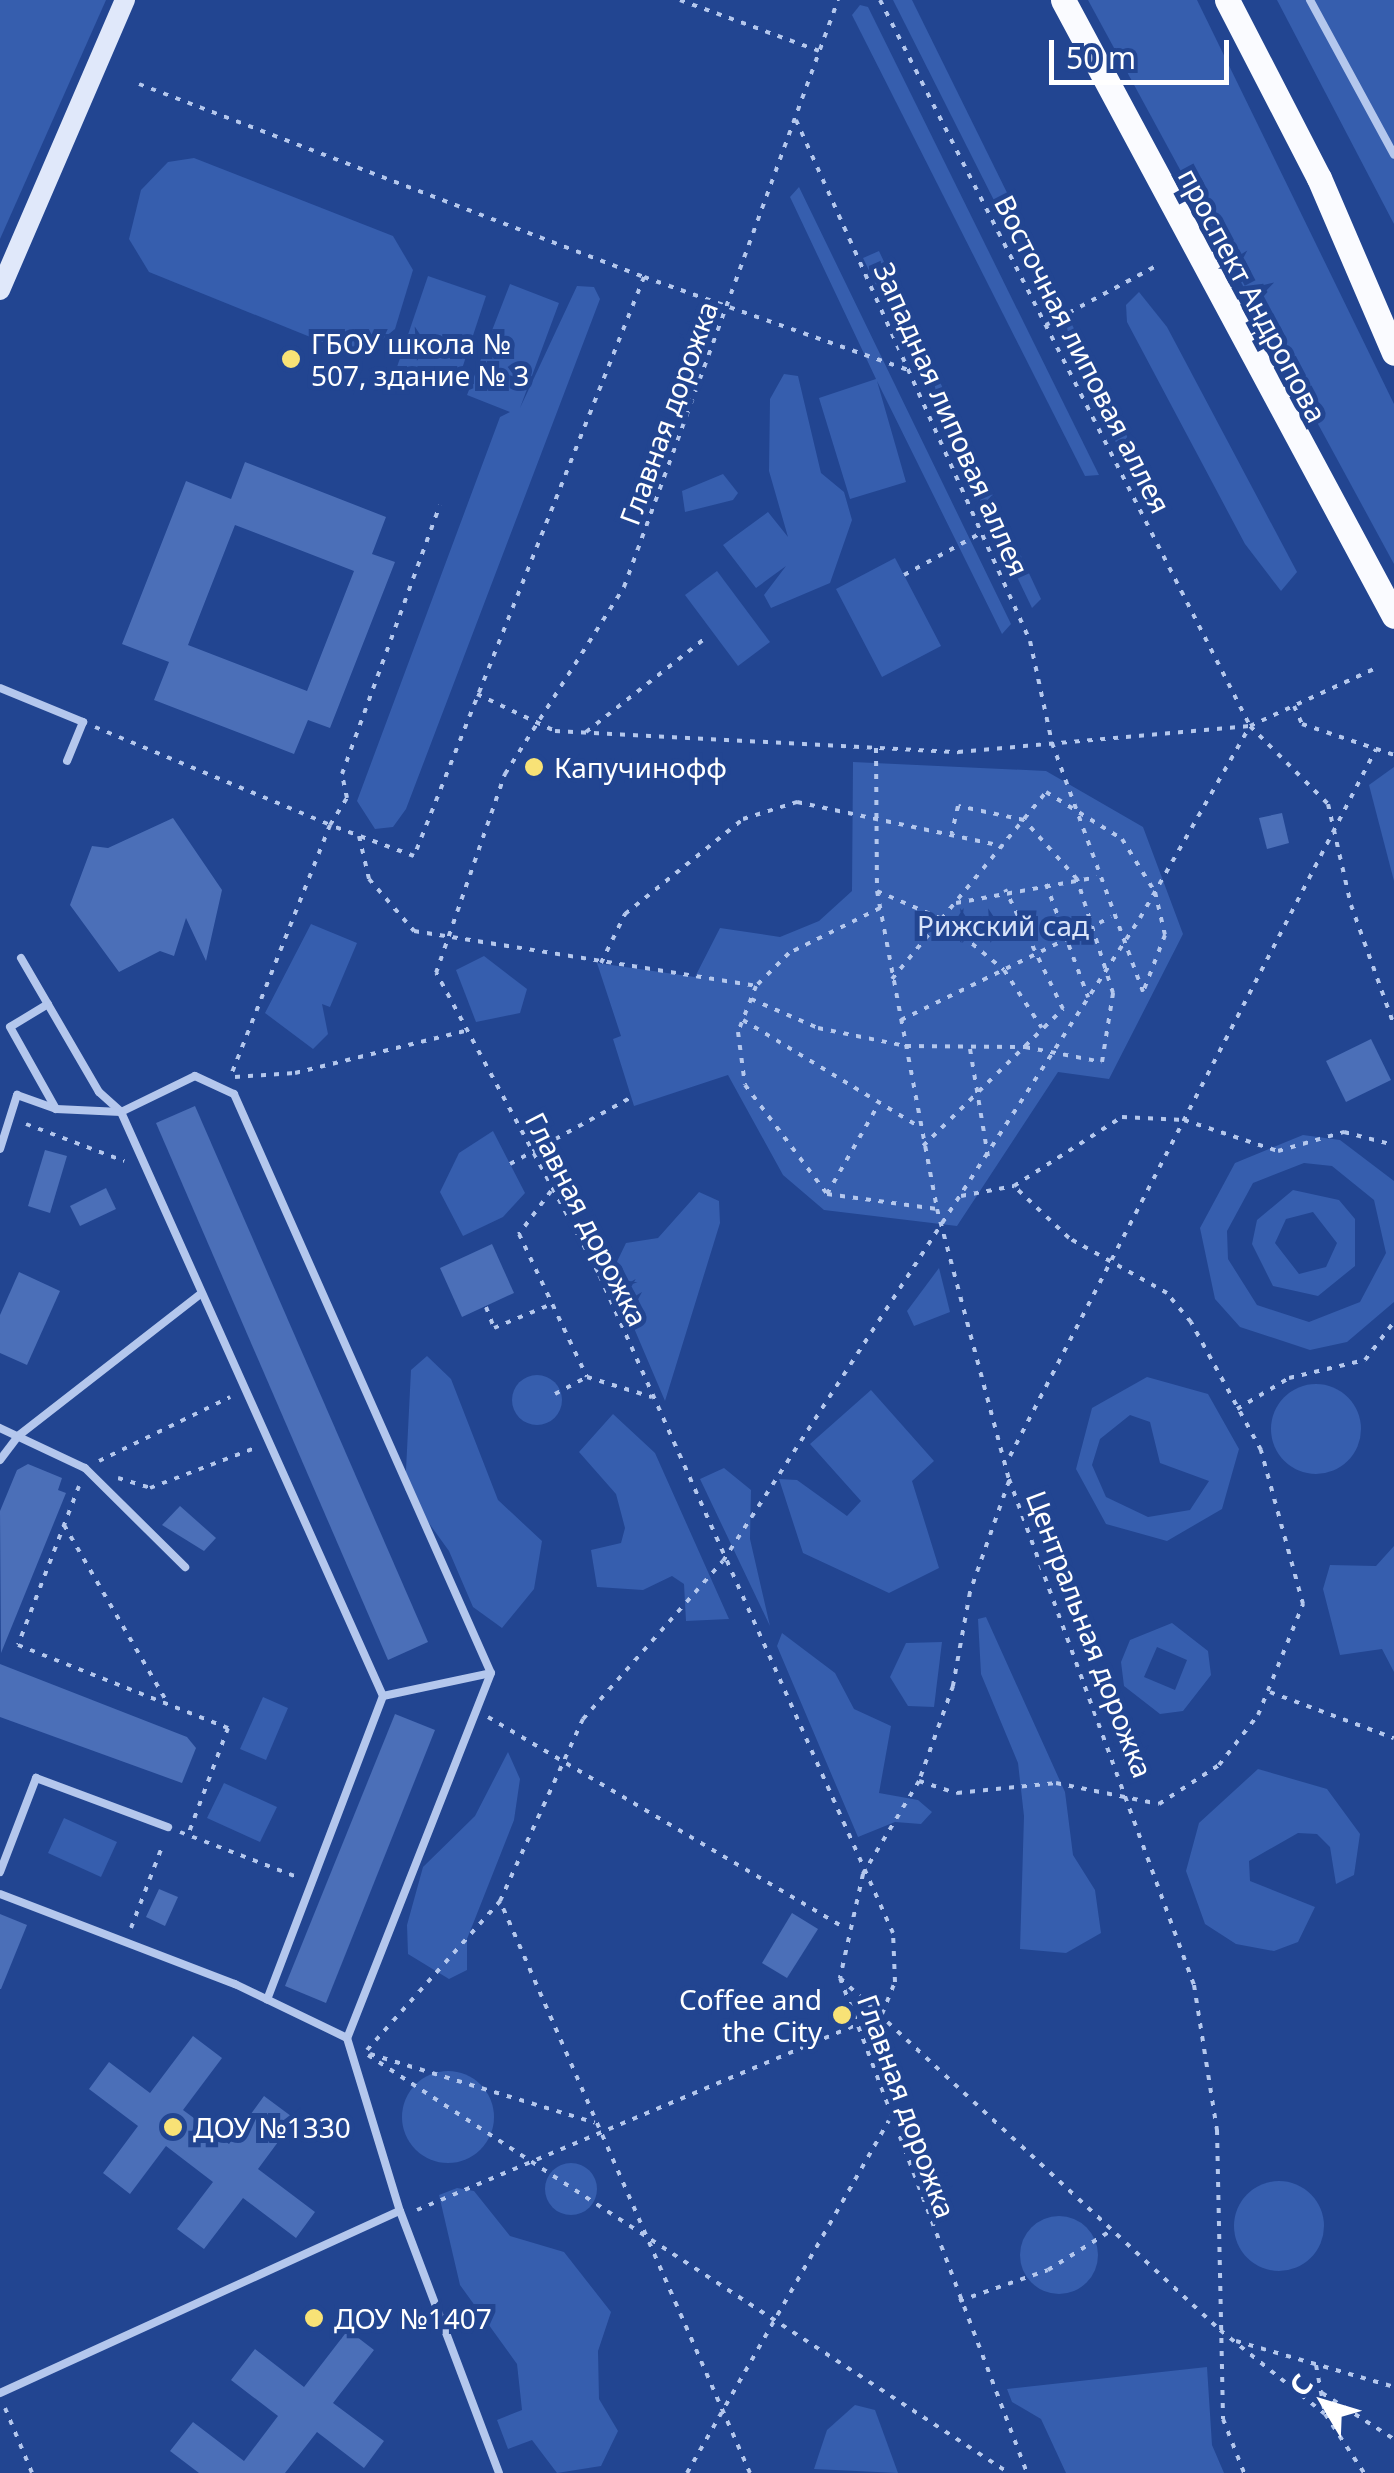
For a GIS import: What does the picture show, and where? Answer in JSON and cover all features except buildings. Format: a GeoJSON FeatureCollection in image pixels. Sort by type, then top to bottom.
{"type":"FeatureCollection","features":[{"type":"Feature","properties":{"kind":"main road"},"geometry":{"type":"LineString","coordinates":[[0,290],[125,0]]}},
{"type":"Feature","properties":{"kind":"main road","name":"проспект Андропова"},"geometry":{"type":"LineString","coordinates":[[1063,0],[1394,616]]}},
{"type":"Feature","properties":{"kind":"main road"},"geometry":{"type":"LineString","coordinates":[[1227,0],[1320,178],[1394,353]]}},
{"type":"Feature","properties":{"kind":"lane"},"geometry":{"type":"LineString","coordinates":[[1310,0],[1394,156]]}},
{"type":"Feature","properties":{"kind":"lane"},"geometry":{"type":"LineString","coordinates":[[0,688],[83,722],[67,761]]}},
{"type":"Feature","properties":{"kind":"lane"},"geometry":{"type":"LineString","coordinates":[[21,958],[121,1112],[264,1445],[383,1696],[267,2000]]}},
{"type":"Feature","properties":{"kind":"lane"},"geometry":{"type":"LineString","coordinates":[[48,1004],[10,1027],[56,1109]]}},
{"type":"Feature","properties":{"kind":"lane"},"geometry":{"type":"LineString","coordinates":[[0,1148],[17,1095],[56,1109],[121,1112],[196,1076],[228,1082],[492,1673],[347,2038],[401,2214],[499,2473]]}},
{"type":"Feature","properties":{"kind":"lane"},"geometry":{"type":"LineString","coordinates":[[0,1460],[18,1436],[200,1295]]}},
{"type":"Feature","properties":{"kind":"lane"},"geometry":{"type":"LineString","coordinates":[[0,1428],[85,1468],[184,1567]]}},
{"type":"Feature","properties":{"kind":"lane"},"geometry":{"type":"LineString","coordinates":[[383,1696],[492,1673]]}},
{"type":"Feature","properties":{"kind":"lane"},"geometry":{"type":"LineString","coordinates":[[0,1872],[36,1778],[168,1828]]}},
{"type":"Feature","properties":{"kind":"lane"},"geometry":{"type":"LineString","coordinates":[[0,1894],[267,2000],[347,2038]]}},
{"type":"Feature","properties":{"kind":"lane"},"geometry":{"type":"LineString","coordinates":[[0,2396],[401,2214]]}},
{"type":"Feature","properties":{"kind":"path"},"geometry":{"type":"LineString","coordinates":[[680,0],[819,51]]}},
{"type":"Feature","properties":{"kind":"path","name":"Главная дорожка"},"geometry":{"type":"LineString","coordinates":[[838,0],[624,587],[543,726],[505,774],[444,940],[436,973],[552,1190],[652,1397],[863,1874],[846,1928],[840,1978],[852,2027],[1027,2473]]}},
{"type":"Feature","properties":{"kind":"path","name":"Восточная липовая аллея"},"geometry":{"type":"LineString","coordinates":[[880,0],[1250,726]]}},
{"type":"Feature","properties":{"kind":"path"},"geometry":{"type":"LineString","coordinates":[[139,84],[644,277],[908,370]]}},
{"type":"Feature","properties":{"kind":"path","name":"Западная липовая аллея"},"geometry":{"type":"LineString","coordinates":[[795,118],[1030,641],[1052,743],[1121,946],[1143,992],[1165,934],[1155,892]]}},
{"type":"Feature","properties":{"kind":"path"},"geometry":{"type":"LineString","coordinates":[[1046,325],[1154,267]]}},
{"type":"Feature","properties":{"kind":"path"},"geometry":{"type":"LineString","coordinates":[[83,722],[414,856],[644,277]]}},
{"type":"Feature","properties":{"kind":"path"},"geometry":{"type":"LineString","coordinates":[[228,1082],[330,825],[348,798],[342,774],[440,504]]}},
{"type":"Feature","properties":{"kind":"path"},"geometry":{"type":"LineString","coordinates":[[904,575],[981,533]]}},
{"type":"Feature","properties":{"kind":"path"},"geometry":{"type":"LineString","coordinates":[[586,732],[703,640]]}},
{"type":"Feature","properties":{"kind":"path"},"geometry":{"type":"LineString","coordinates":[[477,694],[543,726],[586,732],[876,748],[1052,743],[1250,726],[1374,670]]}},
{"type":"Feature","properties":{"kind":"path"},"geometry":{"type":"LineString","coordinates":[[1294,706],[1302,724],[1394,755]]}},
{"type":"Feature","properties":{"kind":"path"},"geometry":{"type":"LineString","coordinates":[[1250,726],[1315,786],[1335,828],[1394,1026]]}},
{"type":"Feature","properties":{"kind":"path"},"geometry":{"type":"LineString","coordinates":[[364,2052],[500,1901],[563,1763],[604,1689],[723,1561],[988,1157],[1155,892],[1250,726]]}},
{"type":"Feature","properties":{"kind":"path","name":"Центральная дорожка"},"geometry":{"type":"LineString","coordinates":[[876,748],[877,892],[937,1209],[1010,1456],[1010,1480],[1134,1803],[1194,1985],[1218,2130],[1223,2419],[1244,2473]]}},
{"type":"Feature","properties":{"kind":"path"},"geometry":{"type":"LineString","coordinates":[[1010,1456],[1376,749]]}},
{"type":"Feature","properties":{"kind":"path"},"geometry":{"type":"LineString","coordinates":[[892,979],[1046,792],[1122,840],[1155,892]]}},
{"type":"Feature","properties":{"kind":"path"},"geometry":{"type":"LineString","coordinates":[[601,963],[625,914],[743,819],[797,802],[877,814],[1003,846]]}},
{"type":"Feature","properties":{"kind":"path"},"geometry":{"type":"LineString","coordinates":[[751,999],[818,1028],[906,1046],[1025,1046],[1102,1062],[1114,994],[1077,879],[1024,820],[958,806],[952,833]]}},
{"type":"Feature","properties":{"kind":"path"},"geometry":{"type":"LineString","coordinates":[[358,836],[370,879],[392,912],[444,940],[756,986]]}},
{"type":"Feature","properties":{"kind":"path"},"geometry":{"type":"LineString","coordinates":[[956,903],[1005,889],[1098,876]]}},
{"type":"Feature","properties":{"kind":"path"},"geometry":{"type":"LineString","coordinates":[[1046,884],[1088,997]]}},
{"type":"Feature","properties":{"kind":"path"},"geometry":{"type":"LineString","coordinates":[[1005,889],[1031,956],[1073,1020]]}},
{"type":"Feature","properties":{"kind":"path"},"geometry":{"type":"LineString","coordinates":[[877,892],[942,919],[1004,970],[1043,1029]]}},
{"type":"Feature","properties":{"kind":"path"},"geometry":{"type":"LineString","coordinates":[[880,908],[789,953],[756,986],[743,1020],[745,1085],[827,1194],[937,1209]]}},
{"type":"Feature","properties":{"kind":"path"},"geometry":{"type":"LineString","coordinates":[[901,1020],[1111,917]]}},
{"type":"Feature","properties":{"kind":"path"},"geometry":{"type":"LineString","coordinates":[[923,1146],[1063,1009]]}},
{"type":"Feature","properties":{"kind":"path"},"geometry":{"type":"LineString","coordinates":[[743,1020],[877,1106],[920,1126]]}},
{"type":"Feature","properties":{"kind":"path"},"geometry":{"type":"LineString","coordinates":[[228,1082],[295,1072],[465,1031]]}},
{"type":"Feature","properties":{"kind":"path"},"geometry":{"type":"LineString","coordinates":[[970,1046],[988,1157]]}},
{"type":"Feature","properties":{"kind":"path"},"geometry":{"type":"LineString","coordinates":[[510,1164],[632,1097]]}},
{"type":"Feature","properties":{"kind":"path"},"geometry":{"type":"LineString","coordinates":[[827,1194],[877,1106]]}},
{"type":"Feature","properties":{"kind":"path"},"geometry":{"type":"LineString","coordinates":[[961,1196],[1014,1186],[1122,1116],[1184,1120],[1278,1151],[1344,1132],[1394,1145]]}},
{"type":"Feature","properties":{"kind":"path"},"geometry":{"type":"LineString","coordinates":[[10,1118],[148,1169]]}},
{"type":"Feature","properties":{"kind":"path"},"geometry":{"type":"LineString","coordinates":[[919,1781],[957,1794],[1056,1783],[1134,1803],[1160,1804],[1219,1766],[1270,1692],[1304,1604],[1261,1450],[1167,1293],[1069,1238],[1014,1186]]}},
{"type":"Feature","properties":{"kind":"path"},"geometry":{"type":"LineString","coordinates":[[552,1190],[519,1234],[586,1377]]}},
{"type":"Feature","properties":{"kind":"path"},"geometry":{"type":"LineString","coordinates":[[486,1306],[494,1328],[552,1304]]}},
{"type":"Feature","properties":{"kind":"path"},"geometry":{"type":"LineString","coordinates":[[1237,1409],[1289,1378],[1365,1360],[1394,1322]]}},
{"type":"Feature","properties":{"kind":"path"},"geometry":{"type":"LineString","coordinates":[[555,1394],[586,1377],[652,1397]]}},
{"type":"Feature","properties":{"kind":"path"},"geometry":{"type":"LineString","coordinates":[[188,1834],[228,1728],[18,1645],[85,1468],[242,1391]]}},
{"type":"Feature","properties":{"kind":"path"},"geometry":{"type":"LineString","coordinates":[[85,1468],[150,1488],[264,1445]]}},
{"type":"Feature","properties":{"kind":"path"},"geometry":{"type":"LineString","coordinates":[[401,2214],[599,2128],[882,2014],[895,1982],[893,1933],[863,1874],[919,1781],[1010,1480]]}},
{"type":"Feature","properties":{"kind":"path"},"geometry":{"type":"LineString","coordinates":[[64,1525],[167,1702]]}},
{"type":"Feature","properties":{"kind":"path"},"geometry":{"type":"LineString","coordinates":[[1270,1692],[1394,1738]]}},
{"type":"Feature","properties":{"kind":"path"},"geometry":{"type":"LineString","coordinates":[[477,1710],[846,1928]]}},
{"type":"Feature","properties":{"kind":"path"},"geometry":{"type":"LineString","coordinates":[[126,1942],[168,1828],[310,1882]]}},
{"type":"Feature","properties":{"kind":"path"},"geometry":{"type":"LineString","coordinates":[[500,1901],[750,2473]]}},
{"type":"Feature","properties":{"kind":"path"},"geometry":{"type":"LineString","coordinates":[[840,1978],[1231,2340],[1325,2414],[1364,2473]]}},
{"type":"Feature","properties":{"kind":"path"},"geometry":{"type":"LineString","coordinates":[[347,2038],[1009,2473]]}},
{"type":"Feature","properties":{"kind":"path"},"geometry":{"type":"LineString","coordinates":[[364,2052],[599,2128]]}},
{"type":"Feature","properties":{"kind":"path"},"geometry":{"type":"LineString","coordinates":[[687,2473],[888,2121]]}},
{"type":"Feature","properties":{"kind":"path"},"geometry":{"type":"LineString","coordinates":[[960,2301],[1048,2270],[1112,2230]]}},
{"type":"Feature","properties":{"kind":"path"},"geometry":{"type":"LineString","coordinates":[[1231,2340],[1394,2388]]}},
{"type":"Feature","properties":{"kind":"path"},"geometry":{"type":"LineString","coordinates":[[1316,2364],[1325,2414]]}},
{"type":"Feature","properties":{"kind":"path"},"geometry":{"type":"LineString","coordinates":[[1322,2394],[1394,2439]]}},
{"type":"Feature","properties":{"kind":"path"},"geometry":{"type":"LineString","coordinates":[[0,2396],[32,2473]]}},
{"type":"Feature","properties":{"kind":"green space"},"geometry":{"type":"Polygon","coordinates":[[[0,0],[106,0],[0,239],[0,0]]]}},
{"type":"Feature","properties":{"kind":"green space"},"geometry":{"type":"Polygon","coordinates":[[[893,0],[912,0],[1157,497],[1144,498],[893,0]]]}},
{"type":"Feature","properties":{"kind":"green space"},"geometry":{"type":"Polygon","coordinates":[[[1088,0],[1197,0],[1394,404],[1394,564],[1088,0]]]}},
{"type":"Feature","properties":{"kind":"green space"},"geometry":{"type":"Polygon","coordinates":[[[1277,0],[1394,0],[1394,224],[1277,0]]]}},
{"type":"Feature","properties":{"kind":"green space"},"geometry":{"type":"Polygon","coordinates":[[[860,5],[868,7],[1099,475],[1085,476],[852,15],[860,5]]]}},
{"type":"Feature","properties":{"kind":"green space"},"geometry":{"type":"Polygon","coordinates":[[[194,158],[393,236],[413,270],[395,329],[374,346],[335,347],[149,272],[129,239],[141,190],[168,162],[194,158]]]}},
{"type":"Feature","properties":{"kind":"green space"},"geometry":{"type":"Polygon","coordinates":[[[799,187],[1011,624],[1002,634],[877,381],[906,482],[850,499],[819,398],[876,379],[790,197],[799,187]]]}},
{"type":"Feature","properties":{"kind":"green space"},"geometry":{"type":"Polygon","coordinates":[[[879,251],[1041,599],[1032,608],[863,258],[879,251]]]}},
{"type":"Feature","properties":{"kind":"green space"},"geometry":{"type":"Polygon","coordinates":[[[428,276],[486,296],[456,387],[397,367],[428,276]]]}},
{"type":"Feature","properties":{"kind":"green space"},"geometry":{"type":"Polygon","coordinates":[[[510,284],[559,303],[520,408],[577,286],[594,287],[600,299],[406,809],[393,827],[375,829],[357,801],[500,417],[510,412],[467,395],[510,284]]]}},
{"type":"Feature","properties":{"kind":"green space"},"geometry":{"type":"Polygon","coordinates":[[[1139,292],[1167,327],[1297,572],[1281,591],[1245,544],[1127,322],[1126,305],[1139,292]]]}},
{"type":"Feature","properties":{"kind":"green space"},"geometry":{"type":"Polygon","coordinates":[[[784,374],[798,376],[821,473],[844,492],[852,520],[830,583],[771,608],[764,595],[786,566],[756,588],[723,545],[768,512],[788,537],[769,471],[770,399],[784,374]]]}},
{"type":"Feature","properties":{"kind":"green space"},"geometry":{"type":"Polygon","coordinates":[[[723,474],[738,493],[733,500],[685,512],[682,491],[723,474]]]}},
{"type":"Feature","properties":{"kind":"green space"},"geometry":{"type":"Polygon","coordinates":[[[895,558],[941,646],[882,677],[836,589],[895,558]]]}},
{"type":"Feature","properties":{"kind":"green space"},"geometry":{"type":"Polygon","coordinates":[[[717,571],[770,642],[738,666],[685,595],[717,571]]]}},
{"type":"Feature","properties":{"kind":"green space","name":"Рижский сад"},"geometry":{"type":"Polygon","coordinates":[[[853,762],[1046,771],[1143,827],[1183,934],[1109,1079],[1058,1072],[957,1226],[824,1210],[783,1175],[728,1075],[634,1106],[613,1039],[621,1036],[597,963],[695,977],[720,928],[780,937],[819,921],[852,891],[853,762]]]}},
{"type":"Feature","properties":{"kind":"green space"},"geometry":{"type":"Polygon","coordinates":[[[1394,767],[1394,881],[1369,785],[1394,767]]]}},
{"type":"Feature","properties":{"kind":"green space"},"geometry":{"type":"Polygon","coordinates":[[[311,924],[357,943],[330,1007],[322,1004],[328,1034],[313,1049],[265,1013],[311,924]]]}},
{"type":"Feature","properties":{"kind":"green space"},"geometry":{"type":"Polygon","coordinates":[[[484,956],[527,989],[520,1013],[476,1022],[456,970],[484,956]]]}},
{"type":"Feature","properties":{"kind":"green space"},"geometry":{"type":"Polygon","coordinates":[[[493,1131],[525,1193],[503,1217],[463,1236],[440,1192],[459,1153],[493,1131]]]}},
{"type":"Feature","properties":{"kind":"green space"},"geometry":{"type":"Polygon","coordinates":[[[1303,1135],[1340,1140],[1394,1181],[1394,1302],[1347,1342],[1310,1350],[1240,1327],[1215,1299],[1200,1228],[1235,1163],[1303,1135]],[[1304,1163],[1253,1183],[1227,1231],[1228,1259],[1257,1305],[1309,1322],[1360,1302],[1386,1253],[1374,1200],[1332,1166],[1304,1163]]]}},
{"type":"Feature","properties":{"kind":"green space"},"geometry":{"type":"Polygon","coordinates":[[[1293,1190],[1339,1200],[1355,1219],[1355,1266],[1318,1296],[1273,1286],[1252,1244],[1257,1220],[1293,1190]],[[1313,1212],[1286,1219],[1275,1243],[1299,1274],[1326,1267],[1337,1243],[1313,1212]]]}},
{"type":"Feature","properties":{"kind":"green space"},"geometry":{"type":"Polygon","coordinates":[[[699,1192],[719,1201],[720,1223],[665,1401],[611,1274],[626,1243],[658,1238],[699,1192]]]}},
{"type":"Feature","properties":{"kind":"green space"},"geometry":{"type":"Polygon","coordinates":[[[939,1268],[950,1312],[914,1326],[907,1311],[939,1268]]]}},
{"type":"Feature","properties":{"kind":"green space"},"geometry":{"type":"Polygon","coordinates":[[[427,1356],[451,1379],[498,1500],[542,1541],[534,1589],[502,1628],[473,1607],[449,1551],[405,1490],[411,1370],[427,1356]]]}},
{"type":"Feature","properties":{"kind":"green space"},"geometry":{"type":"Polygon","coordinates":[[[537,1375],[554,1383],[562,1400],[554,1417],[537,1425],[520,1417],[512,1400],[520,1383],[537,1375]]]}},
{"type":"Feature","properties":{"kind":"green space"},"geometry":{"type":"Polygon","coordinates":[[[1147,1377],[1208,1394],[1239,1449],[1222,1509],[1167,1541],[1106,1524],[1076,1469],[1092,1408],[1147,1377]],[[1130,1415],[1100,1439],[1092,1465],[1106,1497],[1148,1517],[1190,1510],[1209,1481],[1160,1463],[1150,1422],[1130,1415]]]}},
{"type":"Feature","properties":{"kind":"green space"},"geometry":{"type":"Polygon","coordinates":[[[1307,1384],[1325,1384],[1341,1391],[1354,1404],[1361,1429],[1354,1454],[1341,1467],[1325,1474],[1307,1474],[1291,1467],[1278,1454],[1271,1438],[1271,1420],[1278,1404],[1291,1391],[1307,1384]]]}},
{"type":"Feature","properties":{"kind":"green space"},"geometry":{"type":"Polygon","coordinates":[[[871,1390],[934,1461],[912,1481],[939,1568],[889,1593],[803,1553],[779,1479],[797,1480],[847,1516],[861,1501],[810,1444],[871,1390]]]}},
{"type":"Feature","properties":{"kind":"green space"},"geometry":{"type":"Polygon","coordinates":[[[613,1414],[655,1453],[729,1619],[686,1621],[684,1584],[672,1576],[643,1590],[597,1587],[591,1550],[621,1543],[625,1528],[616,1494],[579,1452],[613,1414]]]}},
{"type":"Feature","properties":{"kind":"green space"},"geometry":{"type":"Polygon","coordinates":[[[724,1468],[751,1490],[750,1539],[770,1626],[700,1479],[724,1468]]]}},
{"type":"Feature","properties":{"kind":"green space"},"geometry":{"type":"Polygon","coordinates":[[[1394,1546],[1394,1672],[1382,1649],[1340,1655],[1323,1589],[1330,1565],[1376,1566],[1394,1546]]]}},
{"type":"Feature","properties":{"kind":"green space"},"geometry":{"type":"Polygon","coordinates":[[[986,1617],[1065,1792],[1073,1855],[1095,1890],[1101,1933],[1066,1953],[1020,1949],[1024,1816],[1018,1763],[981,1674],[978,1619],[986,1617]]]}},
{"type":"Feature","properties":{"kind":"green space"},"geometry":{"type":"Polygon","coordinates":[[[1172,1623],[1208,1651],[1211,1675],[1183,1711],[1160,1714],[1124,1686],[1121,1662],[1130,1640],[1172,1623]],[[1157,1647],[1144,1677],[1175,1690],[1187,1660],[1157,1647]]]}},
{"type":"Feature","properties":{"kind":"green space"},"geometry":{"type":"Polygon","coordinates":[[[782,1633],[835,1673],[854,1709],[891,1726],[879,1793],[918,1800],[932,1812],[921,1824],[895,1822],[858,1837],[777,1646],[782,1633]]]}},
{"type":"Feature","properties":{"kind":"green space"},"geometry":{"type":"Polygon","coordinates":[[[942,1642],[934,1707],[908,1706],[890,1677],[906,1643],[942,1642]]]}},
{"type":"Feature","properties":{"kind":"green space"},"geometry":{"type":"Polygon","coordinates":[[[263,1697],[288,1708],[266,1760],[240,1749],[263,1697]]]}},
{"type":"Feature","properties":{"kind":"green space"},"geometry":{"type":"Polygon","coordinates":[[[508,1752],[520,1779],[514,1820],[467,1939],[467,1970],[449,1979],[408,1954],[407,1925],[423,1867],[475,1816],[508,1752]]]}},
{"type":"Feature","properties":{"kind":"green space"},"geometry":{"type":"Polygon","coordinates":[[[1258,1769],[1327,1789],[1360,1834],[1354,1875],[1336,1884],[1330,1847],[1317,1834],[1298,1833],[1249,1861],[1250,1881],[1315,1907],[1298,1942],[1274,1951],[1236,1944],[1205,1924],[1186,1871],[1199,1823],[1258,1769]]]}},
{"type":"Feature","properties":{"kind":"green space"},"geometry":{"type":"Polygon","coordinates":[[[224,1783],[277,1807],[260,1842],[207,1818],[224,1783]]]}},
{"type":"Feature","properties":{"kind":"green space"},"geometry":{"type":"Polygon","coordinates":[[[64,1818],[117,1842],[101,1877],[48,1853],[64,1818]]]}},
{"type":"Feature","properties":{"kind":"green space"},"geometry":{"type":"Polygon","coordinates":[[[448,2071],[465,2075],[480,2085],[490,2100],[494,2117],[490,2134],[480,2149],[465,2159],[448,2163],[431,2159],[416,2149],[406,2134],[402,2117],[406,2100],[416,2085],[431,2075],[448,2071]]]}},
{"type":"Feature","properties":{"kind":"green space"},"geometry":{"type":"Polygon","coordinates":[[[571,2163],[590,2170],[597,2189],[590,2208],[571,2215],[552,2208],[545,2189],[552,2170],[571,2163]]]}},
{"type":"Feature","properties":{"kind":"green space"},"geometry":{"type":"Polygon","coordinates":[[[1270,2181],[1288,2181],[1304,2188],[1317,2201],[1324,2226],[1317,2251],[1304,2264],[1288,2271],[1270,2271],[1254,2264],[1241,2251],[1234,2235],[1234,2217],[1241,2201],[1254,2188],[1270,2181]]]}},
{"type":"Feature","properties":{"kind":"green space"},"geometry":{"type":"Polygon","coordinates":[[[457,2188],[474,2191],[510,2236],[564,2252],[611,2312],[598,2351],[599,2399],[618,2431],[601,2466],[557,2473],[532,2440],[508,2449],[497,2420],[522,2410],[517,2364],[460,2285],[439,2195],[457,2188]]]}},
{"type":"Feature","properties":{"kind":"green space"},"geometry":{"type":"Polygon","coordinates":[[[1059,2216],[1074,2219],[1086,2228],[1095,2240],[1095,2270],[1086,2282],[1074,2291],[1059,2294],[1044,2291],[1032,2282],[1023,2270],[1020,2255],[1023,2240],[1032,2228],[1044,2219],[1059,2216]]]}},
{"type":"Feature","properties":{"kind":"green space"},"geometry":{"type":"Polygon","coordinates":[[[1207,2367],[1212,2445],[1224,2473],[1066,2473],[1041,2419],[1012,2402],[1007,2389],[1207,2367]]]}},
{"type":"Feature","properties":{"kind":"green space"},"geometry":{"type":"Polygon","coordinates":[[[855,2405],[875,2410],[898,2473],[814,2469],[827,2430],[855,2405]]]}},
{"type":"Feature","properties":{"kind":"place","name":"ГБОУ школа № 507, здание № 3"},"geometry":{"type":"Point","coordinates":[291,359]}},
{"type":"Feature","properties":{"kind":"place","name":"Капучинофф"},"geometry":{"type":"Point","coordinates":[534,767]}},
{"type":"Feature","properties":{"kind":"place","name":"Coffee and the City"},"geometry":{"type":"Point","coordinates":[842,2015]}},
{"type":"Feature","properties":{"kind":"place","name":"ДОУ №1330"},"geometry":{"type":"Point","coordinates":[173,2127]}},
{"type":"Feature","properties":{"kind":"place","name":"ДОУ №1407"},"geometry":{"type":"Point","coordinates":[314,2318]}}]}
